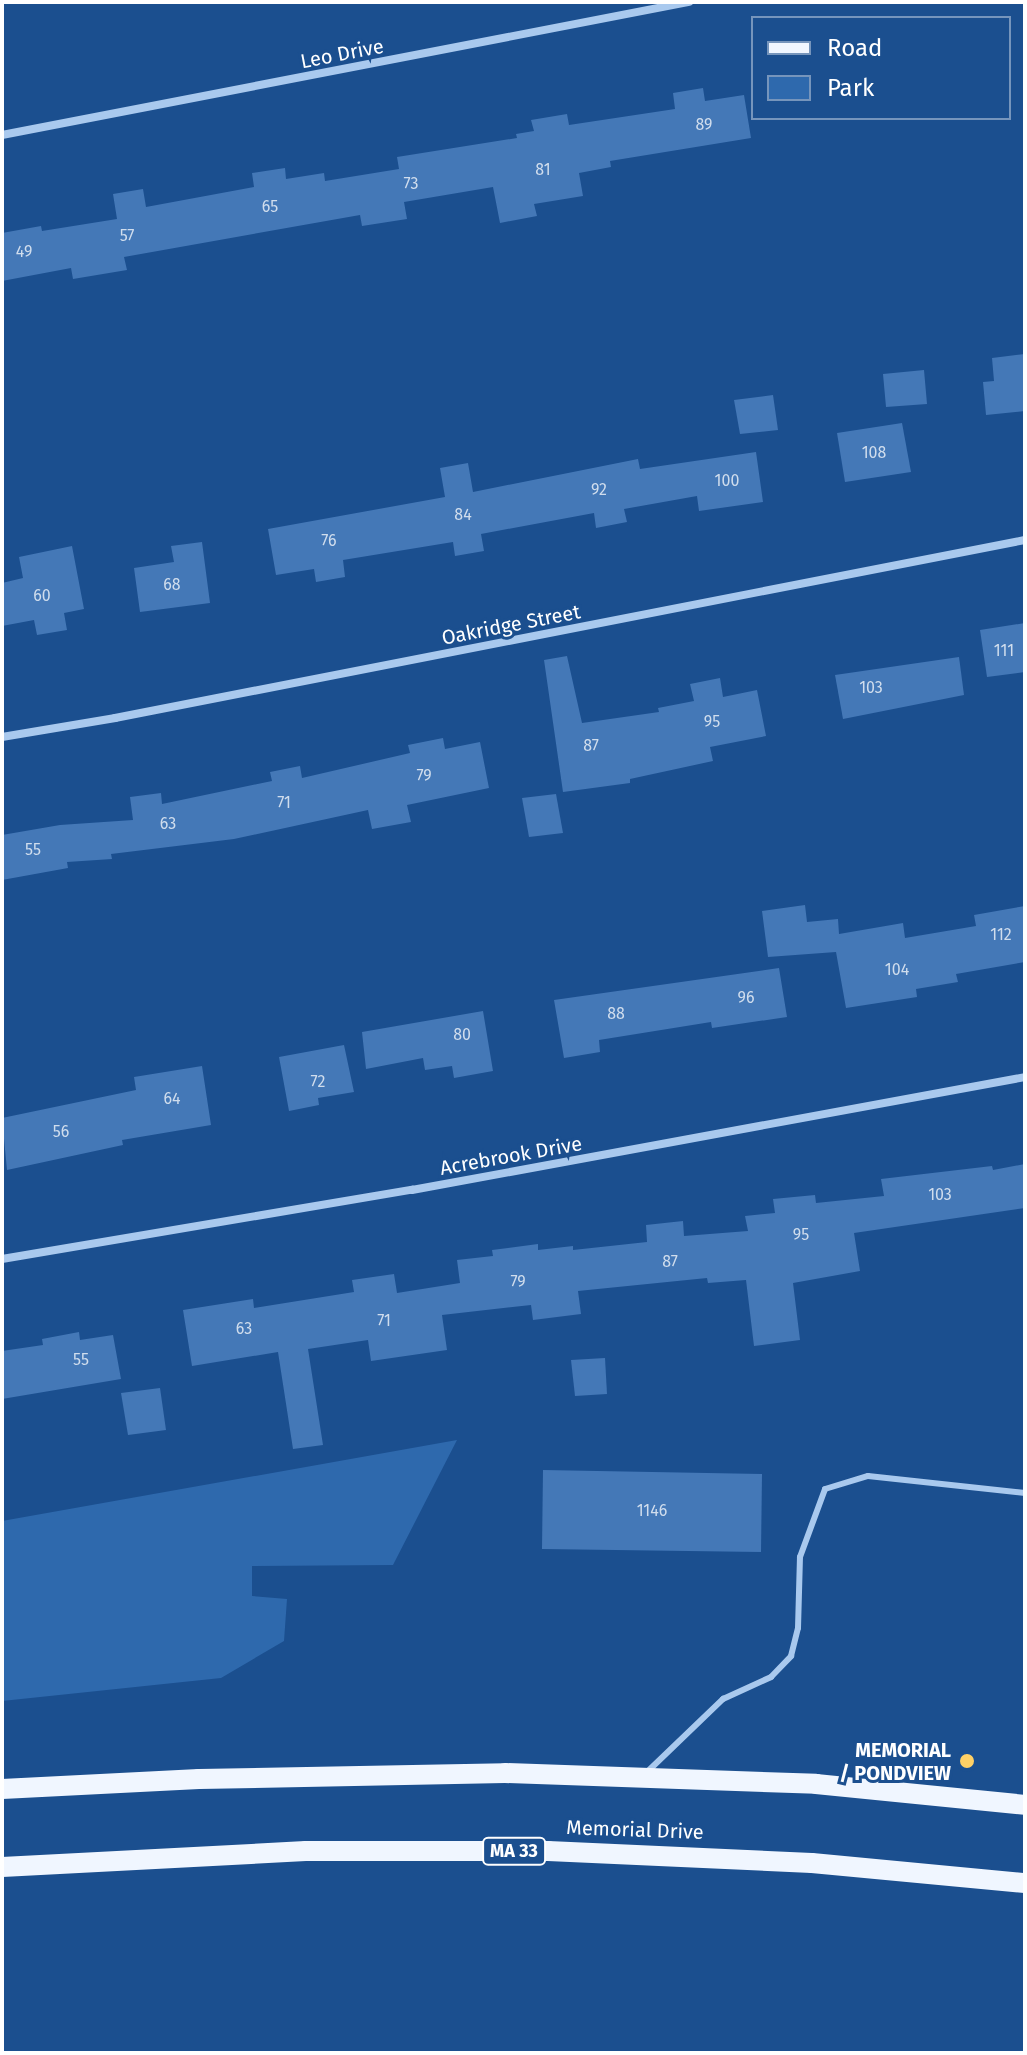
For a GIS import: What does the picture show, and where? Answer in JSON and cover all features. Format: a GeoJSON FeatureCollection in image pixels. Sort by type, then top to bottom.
{"type":"FeatureCollection","features":[{"type":"Feature","properties":{"kind":"main road"},"geometry":{"type":"LineString","coordinates":[[2,1789],[349,1774],[644,1776],[816,1784],[1025,1805]]}},
{"type":"Feature","properties":{"kind":"main road","name":"Memorial Drive"},"geometry":{"type":"LineString","coordinates":[[2,1867],[291,1852],[548,1851],[812,1863],[1025,1883]]}},
{"type":"Feature","properties":{"kind":"street","name":"Leo Drive"},"geometry":{"type":"LineString","coordinates":[[2,135],[689,2]]}},
{"type":"Feature","properties":{"kind":"street","name":"Oakridge Street"},"geometry":{"type":"LineString","coordinates":[[2,737],[115,718],[1025,540]]}},
{"type":"Feature","properties":{"kind":"street","name":"Acrebrook Drive"},"geometry":{"type":"LineString","coordinates":[[2,1259],[428,1187],[1025,1077]]}},
{"type":"Feature","properties":{"kind":"lane"},"geometry":{"type":"LineString","coordinates":[[644,1776],[723,1699],[771,1677],[791,1656],[798,1628],[800,1557],[825,1489],[868,1476],[1025,1493]]}},
{"type":"Feature","properties":{"kind":"green space"},"geometry":{"type":"Polygon","coordinates":[[[457,1440],[393,1565],[252,1566],[252,1596],[287,1599],[284,1641],[221,1678],[2,1701],[2,1521],[457,1440]]]}},
{"type":"Feature","properties":{"kind":"building"},"geometry":{"type":"Polygon","coordinates":[[[703,88],[705,101],[744,95],[751,138],[610,161],[611,167],[579,173],[583,196],[534,204],[537,216],[500,223],[493,187],[404,202],[407,219],[362,226],[360,215],[124,257],[127,270],[73,279],[71,268],[2,281],[2,233],[41,226],[42,231],[117,219],[113,194],[143,189],[146,207],[254,187],[252,173],[285,168],[286,179],[324,173],[325,181],[399,169],[397,157],[517,138],[516,134],[534,131],[531,120],[567,114],[569,125],[675,109],[673,93],[703,88]]]}},
{"type":"Feature","properties":{"kind":"building"},"geometry":{"type":"Polygon","coordinates":[[[1025,354],[1025,411],[986,415],[983,382],[994,381],[992,358],[1025,354]]]}},
{"type":"Feature","properties":{"kind":"building"},"geometry":{"type":"Polygon","coordinates":[[[924,370],[927,404],[886,407],[883,374],[924,370]]]}},
{"type":"Feature","properties":{"kind":"building"},"geometry":{"type":"Polygon","coordinates":[[[773,395],[778,430],[740,434],[734,400],[773,395]]]}},
{"type":"Feature","properties":{"kind":"building"},"geometry":{"type":"Polygon","coordinates":[[[902,423],[911,472],[845,482],[837,433],[902,423]]]}},
{"type":"Feature","properties":{"kind":"building"},"geometry":{"type":"Polygon","coordinates":[[[756,452],[763,502],[699,511],[697,496],[624,509],[627,522],[596,528],[594,513],[481,534],[484,551],[455,556],[453,542],[343,560],[345,577],[316,582],[314,569],[276,575],[268,529],[445,497],[440,468],[468,463],[473,492],[638,459],[640,469],[756,452]]]}},
{"type":"Feature","properties":{"kind":"building"},"geometry":{"type":"Polygon","coordinates":[[[202,542],[210,603],[140,612],[134,568],[174,562],[171,546],[202,542]]]}},
{"type":"Feature","properties":{"kind":"building"},"geometry":{"type":"Polygon","coordinates":[[[72,546],[84,609],[64,613],[67,630],[37,635],[34,620],[2,626],[2,583],[23,578],[19,557],[72,546]]]}},
{"type":"Feature","properties":{"kind":"building"},"geometry":{"type":"Polygon","coordinates":[[[1025,623],[1025,672],[987,677],[980,630],[1025,623]]]}},
{"type":"Feature","properties":{"kind":"building"},"geometry":{"type":"Polygon","coordinates":[[[567,656],[582,723],[659,712],[658,708],[694,701],[690,684],[720,678],[723,697],[757,690],[766,736],[710,747],[713,761],[630,779],[630,783],[563,792],[544,660],[567,656]]]}},
{"type":"Feature","properties":{"kind":"building"},"geometry":{"type":"Polygon","coordinates":[[[959,657],[964,695],[843,719],[835,675],[959,657]]]}},
{"type":"Feature","properties":{"kind":"building"},"geometry":{"type":"Polygon","coordinates":[[[443,738],[445,749],[480,742],[489,788],[407,805],[411,822],[372,829],[368,810],[234,839],[111,854],[112,859],[67,862],[68,868],[2,880],[2,835],[60,825],[133,820],[130,797],[161,793],[162,804],[272,781],[270,772],[300,766],[302,778],[410,753],[408,745],[443,738]]]}},
{"type":"Feature","properties":{"kind":"building"},"geometry":{"type":"Polygon","coordinates":[[[556,794],[563,833],[529,837],[522,798],[556,794]]]}},
{"type":"Feature","properties":{"kind":"building"},"geometry":{"type":"Polygon","coordinates":[[[805,905],[807,922],[838,919],[839,934],[903,923],[905,938],[976,926],[974,915],[1025,906],[1025,962],[956,974],[958,982],[916,989],[917,997],[846,1008],[836,952],[768,957],[762,911],[805,905]]]}},
{"type":"Feature","properties":{"kind":"building"},"geometry":{"type":"Polygon","coordinates":[[[779,968],[787,1017],[712,1028],[711,1022],[599,1040],[600,1052],[564,1058],[554,1000],[779,968]]]}},
{"type":"Feature","properties":{"kind":"building"},"geometry":{"type":"Polygon","coordinates":[[[483,1011],[493,1071],[454,1078],[452,1066],[425,1070],[423,1058],[366,1069],[362,1032],[483,1011]]]}},
{"type":"Feature","properties":{"kind":"building"},"geometry":{"type":"Polygon","coordinates":[[[344,1045],[354,1092],[318,1098],[319,1105],[289,1111],[279,1057],[344,1045]]]}},
{"type":"Feature","properties":{"kind":"building"},"geometry":{"type":"Polygon","coordinates":[[[202,1066],[211,1125],[122,1140],[123,1145],[7,1170],[2,1118],[136,1090],[134,1077],[202,1066]]]}},
{"type":"Feature","properties":{"kind":"building"},"geometry":{"type":"Polygon","coordinates":[[[1025,1164],[1025,1208],[854,1233],[860,1271],[793,1283],[800,1340],[754,1346],[746,1280],[708,1283],[707,1278],[578,1291],[581,1314],[533,1320],[531,1305],[442,1315],[447,1350],[371,1361],[368,1340],[308,1349],[323,1445],[293,1449],[278,1352],[192,1366],[183,1310],[253,1299],[254,1308],[354,1292],[352,1280],[394,1274],[397,1293],[460,1283],[457,1260],[493,1256],[492,1250],[538,1244],[538,1250],[573,1246],[573,1250],[647,1242],[646,1225],[683,1221],[684,1236],[748,1231],[745,1216],[775,1213],[773,1199],[815,1195],[816,1203],[884,1196],[881,1179],[992,1166],[993,1170],[1025,1164]]]}},
{"type":"Feature","properties":{"kind":"building"},"geometry":{"type":"Polygon","coordinates":[[[79,1332],[80,1340],[113,1335],[121,1379],[2,1399],[2,1351],[43,1345],[42,1339],[79,1332]]]}},
{"type":"Feature","properties":{"kind":"building"},"geometry":{"type":"Polygon","coordinates":[[[605,1358],[607,1394],[575,1396],[571,1360],[605,1358]]]}},
{"type":"Feature","properties":{"kind":"building"},"geometry":{"type":"Polygon","coordinates":[[[160,1388],[166,1430],[128,1435],[121,1393],[160,1388]]]}},
{"type":"Feature","properties":{"kind":"building"},"geometry":{"type":"Polygon","coordinates":[[[543,1470],[762,1474],[761,1552],[542,1549],[543,1470]]]}},
{"type":"Feature","properties":{"kind":"place","name":"MEMORIAL / PONDVIEW"},"geometry":{"type":"Point","coordinates":[967,1761]}}]}
